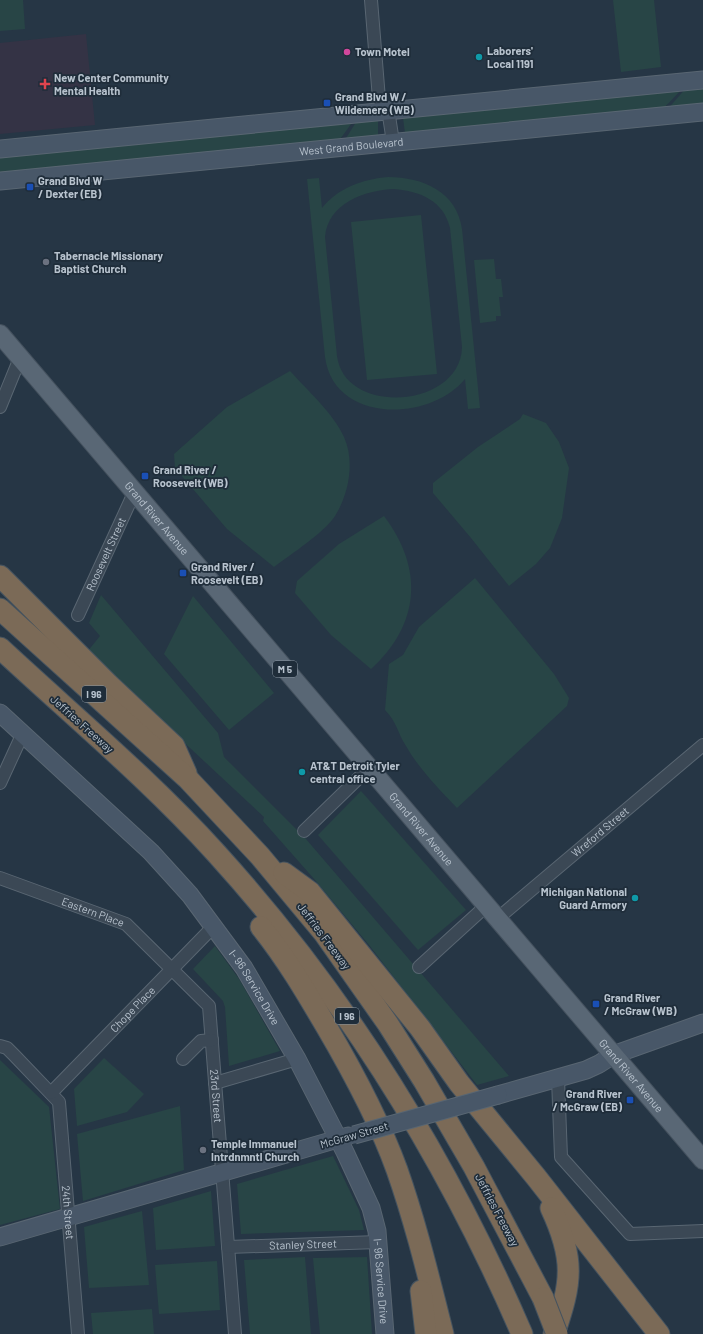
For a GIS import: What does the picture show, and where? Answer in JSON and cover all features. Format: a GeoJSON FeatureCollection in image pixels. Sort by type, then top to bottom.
{"type":"FeatureCollection","features":[{"type":"Feature","properties":{"kind":"highway"},"geometry":{"type":"LineString","coordinates":[[0,576],[108,684],[174,746],[188,779]]}},
{"type":"Feature","properties":{"kind":"highway","name":"Jeffries Freeway"},"geometry":{"type":"LineString","coordinates":[[0,608],[188,779],[260,856],[324,934],[388,1024],[424,1081],[474,1167],[543,1298],[557,1334]]}},
{"type":"Feature","properties":{"kind":"highway","name":"Jeffries Freeway"},"geometry":{"type":"LineString","coordinates":[[0,648],[142,778],[215,852],[274,920],[350,1021],[390,1080],[451,1185],[478,1238],[522,1334]]}},
{"type":"Feature","properties":{"kind":"highway"},"geometry":{"type":"LineString","coordinates":[[0,662],[7,668],[39,685]]}},
{"type":"Feature","properties":{"kind":"highway"},"geometry":{"type":"LineString","coordinates":[[105,745],[135,788],[185,838],[229,887],[275,944],[307,994],[362,1090],[383,1135],[405,1195],[424,1256],[443,1334]]}},
{"type":"Feature","properties":{"kind":"highway"},"geometry":{"type":"LineString","coordinates":[[260,856],[310,892],[420,1028],[498,1132],[536,1177],[659,1334]]}},
{"type":"Feature","properties":{"kind":"highway"},"geometry":{"type":"LineString","coordinates":[[536,1177],[560,1228],[568,1256],[568,1289],[554,1334]]}},
{"type":"Feature","properties":{"kind":"highway"},"geometry":{"type":"LineString","coordinates":[[415,1230],[416,1258],[426,1334]]}},
{"type":"Feature","properties":{"kind":"main road","name":"Grand River Avenue"},"geometry":{"type":"LineString","coordinates":[[10,346],[703,1160]]}},
{"type":"Feature","properties":{"kind":"street"},"geometry":{"type":"LineString","coordinates":[[371,0],[379,99],[389,116],[393,142]]}},
{"type":"Feature","properties":{"kind":"street"},"geometry":{"type":"LineString","coordinates":[[0,149],[703,80]]}},
{"type":"Feature","properties":{"kind":"street","name":"West Grand Boulevard"},"geometry":{"type":"LineString","coordinates":[[0,181],[393,142],[494,134],[703,112]]}},
{"type":"Feature","properties":{"kind":"street"},"geometry":{"type":"LineString","coordinates":[[0,329],[10,346],[0,407]]}},
{"type":"Feature","properties":{"kind":"street","name":"Roosevelt Street"},"geometry":{"type":"LineString","coordinates":[[78,615],[134,492]]}},
{"type":"Feature","properties":{"kind":"street","name":"I- 96 Service Drive"},"geometry":{"type":"LineString","coordinates":[[0,713],[151,852],[190,895],[244,968],[297,1059],[346,1137],[370,1208],[378,1242],[385,1334]]}},
{"type":"Feature","properties":{"kind":"street"},"geometry":{"type":"LineString","coordinates":[[0,783],[23,733]]}},
{"type":"Feature","properties":{"kind":"street","name":"Wreford Street"},"geometry":{"type":"LineString","coordinates":[[419,967],[492,913],[703,745]]}},
{"type":"Feature","properties":{"kind":"street"},"geometry":{"type":"LineString","coordinates":[[304,831],[369,768]]}},
{"type":"Feature","properties":{"kind":"street","name":"Eastern Place"},"geometry":{"type":"LineString","coordinates":[[0,878],[126,924],[172,969]]}},
{"type":"Feature","properties":{"kind":"street","name":"Chope Place"},"geometry":{"type":"LineString","coordinates":[[51,1093],[214,926]]}},
{"type":"Feature","properties":{"kind":"street","name":"23rd Street"},"geometry":{"type":"LineString","coordinates":[[172,969],[209,1006],[235,1334]]}},
{"type":"Feature","properties":{"kind":"street","name":"McGraw Street"},"geometry":{"type":"LineString","coordinates":[[0,1237],[346,1137],[558,1079],[599,1064],[613,1055],[703,1023]]}},
{"type":"Feature","properties":{"kind":"street"},"geometry":{"type":"LineString","coordinates":[[183,1059],[201,1041],[212,1040]]}},
{"type":"Feature","properties":{"kind":"street","name":"24th Street"},"geometry":{"type":"LineString","coordinates":[[0,1046],[10,1051],[59,1102],[78,1334]]}},
{"type":"Feature","properties":{"kind":"street"},"geometry":{"type":"LineString","coordinates":[[215,1083],[297,1059]]}},
{"type":"Feature","properties":{"kind":"street"},"geometry":{"type":"LineString","coordinates":[[558,1079],[561,1157],[630,1234],[703,1231]]}},
{"type":"Feature","properties":{"kind":"street","name":"Stanley Street"},"geometry":{"type":"LineString","coordinates":[[228,1248],[378,1242]]}},
{"type":"Feature","properties":{"kind":"shaded area","name":"New Center Community Mental Health"},"geometry":{"type":"Polygon","coordinates":[[[86,34],[95,125],[0,134],[0,43],[86,34]]]}},
{"type":"Feature","properties":{"kind":"green space"},"geometry":{"type":"Polygon","coordinates":[[[0,0],[23,0],[25,29],[0,31],[0,0]]]}},
{"type":"Feature","properties":{"kind":"green space"},"geometry":{"type":"Polygon","coordinates":[[[613,0],[654,0],[661,67],[621,72],[613,0]]]}},
{"type":"Feature","properties":{"kind":"green space"},"geometry":{"type":"Polygon","coordinates":[[[703,85],[703,107],[666,111],[687,87],[703,85]]]}},
{"type":"Feature","properties":{"kind":"green space"},"geometry":{"type":"Polygon","coordinates":[[[683,88],[661,111],[409,135],[405,133],[403,116],[683,88]]]}},
{"type":"Feature","properties":{"kind":"green space"},"geometry":{"type":"Polygon","coordinates":[[[358,119],[376,119],[378,121],[378,138],[343,143],[358,119]]]}},
{"type":"Feature","properties":{"kind":"green space"},"geometry":{"type":"Polygon","coordinates":[[[354,120],[338,142],[0,176],[0,155],[354,120]]]}},
{"type":"Feature","properties":{"kind":"green space"},"geometry":{"type":"Polygon","coordinates":[[[388,177],[414,180],[436,189],[446,196],[459,216],[462,229],[480,408],[468,409],[465,379],[449,393],[430,403],[408,409],[385,409],[364,405],[346,395],[332,379],[325,357],[307,179],[319,178],[322,208],[328,201],[343,190],[360,182],[388,177]],[[394,189],[371,192],[350,201],[333,215],[328,225],[325,237],[337,356],[345,376],[360,389],[380,396],[402,397],[424,393],[443,383],[457,367],[462,347],[450,228],[447,219],[442,211],[430,199],[404,190],[394,189]]]}},
{"type":"Feature","properties":{"kind":"green space"},"geometry":{"type":"Polygon","coordinates":[[[421,215],[437,374],[367,380],[351,222],[421,215]]]}},
{"type":"Feature","properties":{"kind":"green space"},"geometry":{"type":"Polygon","coordinates":[[[494,259],[496,279],[501,279],[503,297],[499,297],[501,316],[496,316],[496,321],[480,323],[474,260],[494,259]]]}},
{"type":"Feature","properties":{"kind":"green space"},"geometry":{"type":"Polygon","coordinates":[[[290,371],[320,402],[340,428],[347,446],[350,467],[344,498],[330,523],[298,550],[274,567],[227,529],[175,468],[174,454],[227,407],[290,371]]]}},
{"type":"Feature","properties":{"kind":"green space"},"geometry":{"type":"Polygon","coordinates":[[[523,414],[546,423],[559,442],[569,468],[562,518],[550,548],[536,564],[509,586],[433,493],[433,483],[478,447],[520,419],[523,414]]]}},
{"type":"Feature","properties":{"kind":"green space"},"geometry":{"type":"Polygon","coordinates":[[[384,516],[397,536],[406,556],[410,576],[411,596],[407,615],[399,634],[387,652],[371,669],[331,635],[295,593],[297,581],[339,544],[384,516]]]}},
{"type":"Feature","properties":{"kind":"green space"},"geometry":{"type":"Polygon","coordinates":[[[475,578],[554,674],[569,698],[567,706],[457,808],[417,763],[403,741],[395,723],[385,710],[389,664],[403,655],[419,627],[475,578]]]}},
{"type":"Feature","properties":{"kind":"green space"},"geometry":{"type":"Polygon","coordinates":[[[101,595],[218,733],[224,757],[306,839],[509,1076],[477,1085],[369,945],[263,821],[264,817],[87,652],[100,636],[89,623],[101,595]]]}},
{"type":"Feature","properties":{"kind":"green space"},"geometry":{"type":"Polygon","coordinates":[[[193,596],[274,693],[229,730],[164,654],[193,596]]]}},
{"type":"Feature","properties":{"kind":"green space"},"geometry":{"type":"Polygon","coordinates":[[[361,791],[466,910],[418,950],[318,835],[361,791]]]}},
{"type":"Feature","properties":{"kind":"green space"},"geometry":{"type":"Polygon","coordinates":[[[215,946],[239,979],[280,1051],[229,1066],[225,1007],[223,1001],[193,969],[215,946]]]}},
{"type":"Feature","properties":{"kind":"green space"},"geometry":{"type":"Polygon","coordinates":[[[104,1058],[144,1094],[127,1112],[77,1126],[74,1089],[104,1058]]]}},
{"type":"Feature","properties":{"kind":"green space"},"geometry":{"type":"Polygon","coordinates":[[[0,1060],[49,1107],[60,1209],[0,1225],[0,1060]]]}},
{"type":"Feature","properties":{"kind":"green space"},"geometry":{"type":"Polygon","coordinates":[[[180,1106],[184,1170],[83,1201],[77,1134],[180,1106]]]}},
{"type":"Feature","properties":{"kind":"green space"},"geometry":{"type":"Polygon","coordinates":[[[333,1156],[359,1210],[364,1230],[241,1234],[237,1184],[333,1156]]]}},
{"type":"Feature","properties":{"kind":"green space"},"geometry":{"type":"Polygon","coordinates":[[[211,1191],[215,1246],[156,1250],[153,1208],[211,1191]]]}},
{"type":"Feature","properties":{"kind":"green space"},"geometry":{"type":"Polygon","coordinates":[[[142,1211],[149,1285],[89,1288],[84,1227],[142,1211]]]}},
{"type":"Feature","properties":{"kind":"green space"},"geometry":{"type":"Polygon","coordinates":[[[305,1257],[311,1334],[250,1334],[244,1260],[305,1257]]]}},
{"type":"Feature","properties":{"kind":"green space"},"geometry":{"type":"Polygon","coordinates":[[[367,1257],[372,1334],[320,1334],[313,1258],[367,1257]]]}},
{"type":"Feature","properties":{"kind":"green space"},"geometry":{"type":"Polygon","coordinates":[[[217,1261],[220,1310],[159,1314],[155,1265],[217,1261]]]}},
{"type":"Feature","properties":{"kind":"green space"},"geometry":{"type":"Polygon","coordinates":[[[152,1309],[154,1334],[93,1334],[91,1313],[152,1309]]]}},
{"type":"Feature","properties":{"kind":"place","name":"Town Motel"},"geometry":{"type":"Point","coordinates":[347,52]}},
{"type":"Feature","properties":{"kind":"place","name":"Laborers' Local 1191"},"geometry":{"type":"Point","coordinates":[479,57]}},
{"type":"Feature","properties":{"kind":"place","name":"New Center Community Mental Health"},"geometry":{"type":"Point","coordinates":[45,84]}},
{"type":"Feature","properties":{"kind":"place","name":"Grand Blvd W / Wildemere (WB)"},"geometry":{"type":"Point","coordinates":[327,103]}},
{"type":"Feature","properties":{"kind":"place","name":"Grand Blvd W / Dexter (EB)"},"geometry":{"type":"Point","coordinates":[30,187]}},
{"type":"Feature","properties":{"kind":"place","name":"Tabernacle Missionary Baptist Church"},"geometry":{"type":"Point","coordinates":[46,262]}},
{"type":"Feature","properties":{"kind":"place","name":"Grand River / Roosevelt (WB)"},"geometry":{"type":"Point","coordinates":[145,476]}},
{"type":"Feature","properties":{"kind":"place","name":"Grand River / Roosevelt (EB)"},"geometry":{"type":"Point","coordinates":[183,573]}},
{"type":"Feature","properties":{"kind":"place","name":"AT&T Detroit Tyler central office"},"geometry":{"type":"Point","coordinates":[302,772]}},
{"type":"Feature","properties":{"kind":"place","name":"Michigan National Guard Armory"},"geometry":{"type":"Point","coordinates":[635,898]}},
{"type":"Feature","properties":{"kind":"place","name":"Grand River / McGraw (WB)"},"geometry":{"type":"Point","coordinates":[596,1004]}},
{"type":"Feature","properties":{"kind":"place","name":"Grand River / McGraw (EB)"},"geometry":{"type":"Point","coordinates":[630,1100]}},
{"type":"Feature","properties":{"kind":"place","name":"Temple Immanuel Intrdnmntl Church"},"geometry":{"type":"Point","coordinates":[203,1150]}}]}
